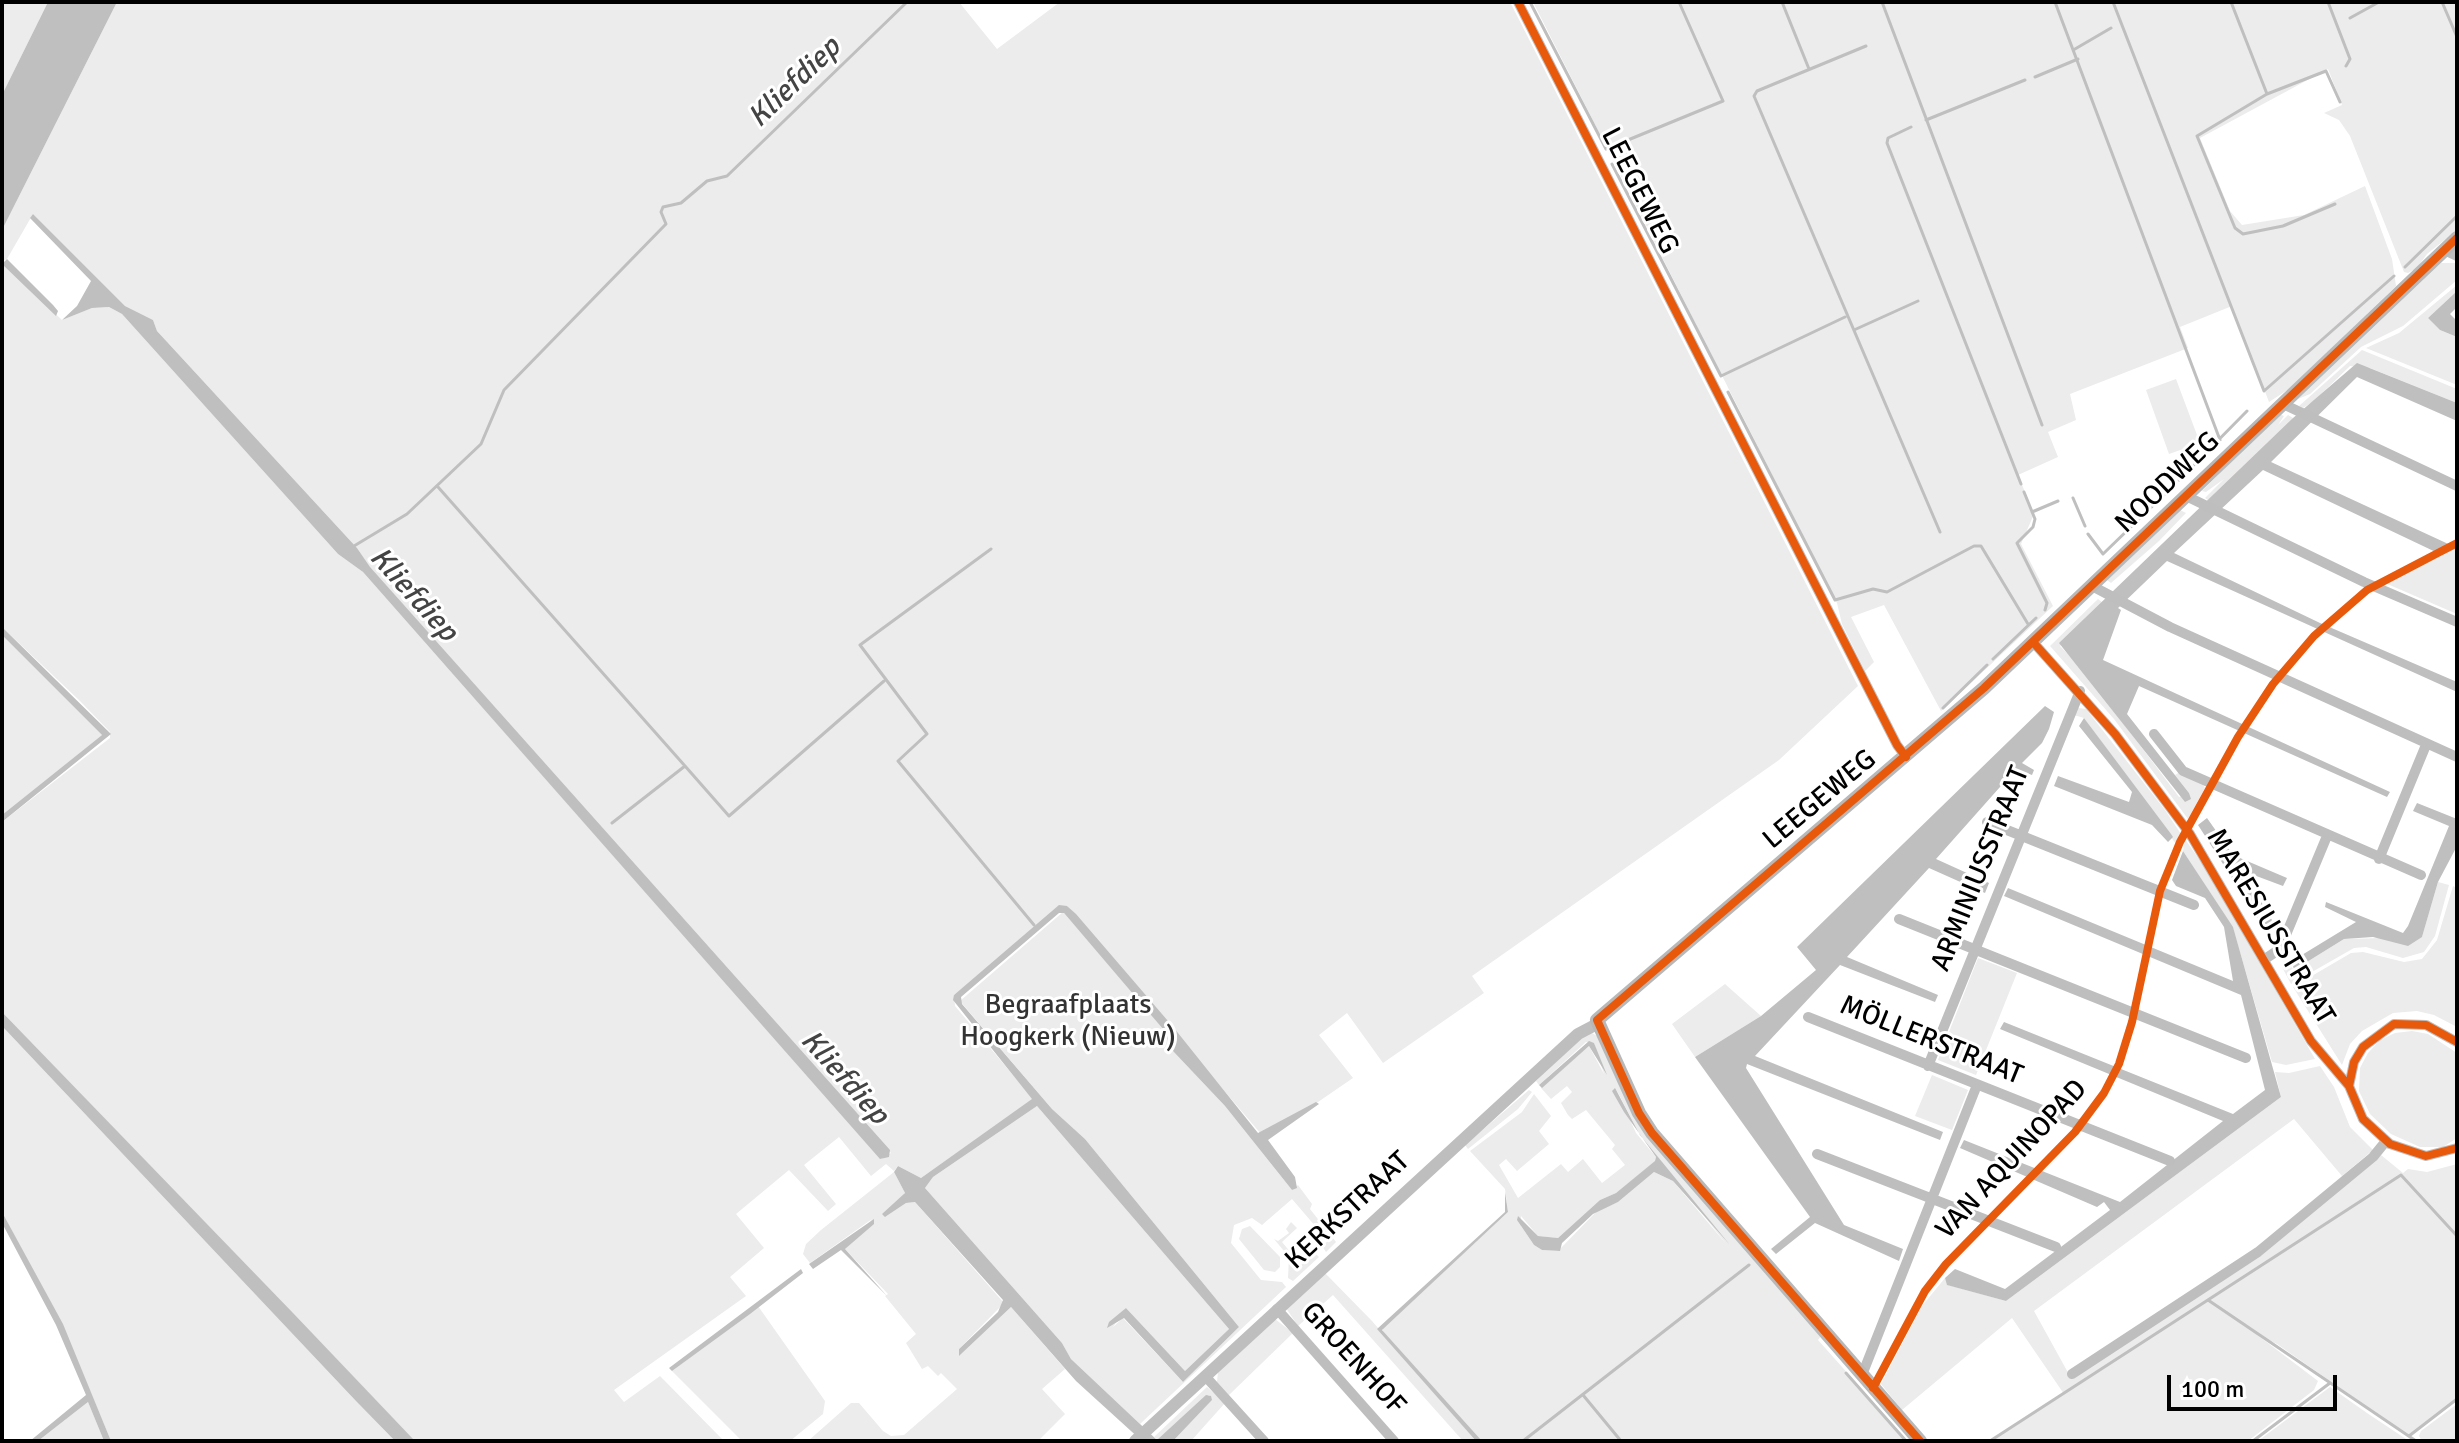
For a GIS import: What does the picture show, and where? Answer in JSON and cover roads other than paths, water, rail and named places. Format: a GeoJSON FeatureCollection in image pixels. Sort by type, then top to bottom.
{"type":"FeatureCollection","features":[{"type":"Feature","properties":{"kind":"main road","name":"NOODWEG"},"geometry":{"type":"LineString","coordinates":[[1906,757],[2033,642],[2097,590],[2450,253],[2457,238]]}},
{"type":"Feature","properties":{"kind":"main road","name":"LEEGEWEG"},"geometry":{"type":"LineString","coordinates":[[1597,1024],[1605,1010],[1906,757]]}},
{"type":"Feature","properties":{"kind":"main road"},"geometry":{"type":"LineString","coordinates":[[1597,1024],[1652,1133],[1920,1441]]}},
{"type":"Feature","properties":{"kind":"street","name":"LEEGEWEG"},"geometry":{"type":"LineString","coordinates":[[1518,2],[1906,757]]}},
{"type":"Feature","properties":{"kind":"street"},"geometry":{"type":"LineString","coordinates":[[2287,407],[2457,486]]}},
{"type":"Feature","properties":{"kind":"street"},"geometry":{"type":"LineString","coordinates":[[2191,499],[2457,622]]}},
{"type":"Feature","properties":{"kind":"street"},"geometry":{"type":"LineString","coordinates":[[2097,590],[2457,757]]}},
{"type":"Feature","properties":{"kind":"street","name":"MARESIUSSTRAAT"},"geometry":{"type":"LineString","coordinates":[[2033,642],[2080,691],[2190,834],[2311,1041],[2349,1086],[2363,1119],[2386,1141],[2417,1155],[2435,1155],[2457,1148]]}},
{"type":"Feature","properties":{"kind":"street","name":"ARMINIUSSTRAAT"},"geometry":{"type":"LineString","coordinates":[[1928,1066],[2018,836],[2080,691]]}},
{"type":"Feature","properties":{"kind":"street"},"geometry":{"type":"LineString","coordinates":[[2154,734],[2183,771],[2421,875]]}},
{"type":"Feature","properties":{"kind":"street"},"geometry":{"type":"LineString","coordinates":[[2379,859],[2426,745]]}},
{"type":"Feature","properties":{"kind":"street"},"geometry":{"type":"LineString","coordinates":[[1987,822],[2194,905]]}},
{"type":"Feature","properties":{"kind":"street"},"geometry":{"type":"LineString","coordinates":[[2265,959],[2280,949],[2327,836]]}},
{"type":"Feature","properties":{"kind":"street"},"geometry":{"type":"LineString","coordinates":[[1899,919],[2246,1058]]}},
{"type":"Feature","properties":{"kind":"street","name":"MÖLLERSTRAAT"},"geometry":{"type":"LineString","coordinates":[[1808,1017],[2170,1161]]}},
{"type":"Feature","properties":{"kind":"street","name":"KERKSTRAAT"},"geometry":{"type":"LineString","coordinates":[[1136,1441],[1578,1034],[1597,1024]]}},
{"type":"Feature","properties":{"kind":"street","name":"MARESIUSSTRAAT"},"geometry":{"type":"LineString","coordinates":[[2349,1086],[2354,1062],[2363,1047],[2394,1024],[2426,1025],[2457,1042]]}},
{"type":"Feature","properties":{"kind":"street"},"geometry":{"type":"LineString","coordinates":[[1862,1375],[1977,1085]]}},
{"type":"Feature","properties":{"kind":"street"},"geometry":{"type":"LineString","coordinates":[[2072,1374],[2258,1252],[2373,1157],[2386,1141]]}},
{"type":"Feature","properties":{"kind":"street"},"geometry":{"type":"LineString","coordinates":[[1817,1154],[2056,1247]]}},
{"type":"Feature","properties":{"kind":"street","name":"GROENHOF"},"geometry":{"type":"LineString","coordinates":[[1277,1309],[1394,1441]]}},
{"type":"Feature","properties":{"kind":"street"},"geometry":{"type":"LineString","coordinates":[[1206,1377],[1264,1441]]}},
{"type":"Feature","properties":{"kind":"waterway","name":"Kliefdiep"},"geometry":{"type":"LineString","coordinates":[[354,546],[407,514],[481,444],[504,390],[666,224],[661,212],[663,207],[681,203],[707,181],[727,176],[907,2]]}},
{"type":"Feature","properties":{"kind":"waterway"},"geometry":{"type":"LineString","coordinates":[[1530,2],[1606,149],[1723,101],[1679,2]]}},
{"type":"Feature","properties":{"kind":"waterway"},"geometry":{"type":"LineString","coordinates":[[1782,2],[1809,69]]}},
{"type":"Feature","properties":{"kind":"waterway"},"geometry":{"type":"LineString","coordinates":[[1882,2],[2042,425]]}},
{"type":"Feature","properties":{"kind":"waterway"},"geometry":{"type":"LineString","coordinates":[[2055,2],[2220,440]]}},
{"type":"Feature","properties":{"kind":"waterway"},"geometry":{"type":"LineString","coordinates":[[2113,2],[2264,391],[2394,276]]}},
{"type":"Feature","properties":{"kind":"waterway"},"geometry":{"type":"LineString","coordinates":[[2231,2],[2267,94],[2326,71],[2340,102]]}},
{"type":"Feature","properties":{"kind":"waterway"},"geometry":{"type":"LineString","coordinates":[[2328,2],[2350,59],[2346,66]]}},
{"type":"Feature","properties":{"kind":"waterway"},"geometry":{"type":"LineString","coordinates":[[2350,18],[2379,2]]}},
{"type":"Feature","properties":{"kind":"waterway"},"geometry":{"type":"LineString","coordinates":[[2442,2],[2457,37]]}},
{"type":"Feature","properties":{"kind":"waterway"},"geometry":{"type":"LineString","coordinates":[[2075,49],[2111,28]]}},
{"type":"Feature","properties":{"kind":"waterway"},"geometry":{"type":"LineString","coordinates":[[1866,46],[1757,91],[1754,96],[1940,532]]}},
{"type":"Feature","properties":{"kind":"waterway"},"geometry":{"type":"LineString","coordinates":[[2035,77],[2078,59]]}},
{"type":"Feature","properties":{"kind":"waterway"},"geometry":{"type":"LineString","coordinates":[[1926,120],[2025,80]]}},
{"type":"Feature","properties":{"kind":"waterway"},"geometry":{"type":"LineString","coordinates":[[2267,94],[2197,136],[2235,228],[2243,234],[2283,226],[2335,204]]}},
{"type":"Feature","properties":{"kind":"waterway"},"geometry":{"type":"LineString","coordinates":[[1911,127],[1888,138],[1887,143],[2021,484]]}},
{"type":"Feature","properties":{"kind":"waterway"},"geometry":{"type":"LineString","coordinates":[[1612,164],[1721,376],[1845,317]]}},
{"type":"Feature","properties":{"kind":"waterway"},"geometry":{"type":"LineString","coordinates":[[2405,267],[2457,216]]}},
{"type":"Feature","properties":{"kind":"waterway"},"geometry":{"type":"LineString","coordinates":[[1854,330],[1918,301]]}},
{"type":"Feature","properties":{"kind":"waterway"},"geometry":{"type":"LineString","coordinates":[[1728,392],[1835,600],[1873,589],[1887,592],[1974,546],[1981,546],[2028,624]]}},
{"type":"Feature","properties":{"kind":"waterway"},"geometry":{"type":"LineString","coordinates":[[2179,480],[2247,411]]}},
{"type":"Feature","properties":{"kind":"waterway"},"geometry":{"type":"LineString","coordinates":[[438,487],[685,766]]}},
{"type":"Feature","properties":{"kind":"waterway"},"geometry":{"type":"LineString","coordinates":[[2088,534],[2103,554],[2169,490]]}},
{"type":"Feature","properties":{"kind":"waterway"},"geometry":{"type":"LineString","coordinates":[[2024,492],[2035,519],[2033,527],[2017,543],[2047,603],[2045,610]]}},
{"type":"Feature","properties":{"kind":"waterway"},"geometry":{"type":"LineString","coordinates":[[2073,498],[2085,526]]}},
{"type":"Feature","properties":{"kind":"waterway"},"geometry":{"type":"LineString","coordinates":[[2032,512],[2058,501]]}},
{"type":"Feature","properties":{"kind":"waterway"},"geometry":{"type":"LineString","coordinates":[[991,549],[860,645],[927,734],[898,761],[1034,925]]}},
{"type":"Feature","properties":{"kind":"waterway"},"geometry":{"type":"LineString","coordinates":[[1993,659],[2036,618]]}},
{"type":"Feature","properties":{"kind":"waterway"},"geometry":{"type":"LineString","coordinates":[[1943,708],[1987,665]]}},
{"type":"Feature","properties":{"kind":"waterway"},"geometry":{"type":"LineString","coordinates":[[612,823],[685,766],[729,816],[884,681]]}},
{"type":"Feature","properties":{"kind":"waterway"},"geometry":{"type":"LineString","coordinates":[[1990,1441],[2401,1175],[2457,1236]]}},
{"type":"Feature","properties":{"kind":"waterway"},"geometry":{"type":"LineString","coordinates":[[1523,1441],[1749,1265]]}},
{"type":"Feature","properties":{"kind":"waterway"},"geometry":{"type":"LineString","coordinates":[[2208,1300],[2416,1441]]}},
{"type":"Feature","properties":{"kind":"waterway"},"geometry":{"type":"LineString","coordinates":[[1846,1373],[1906,1441]]}},
{"type":"Feature","properties":{"kind":"waterway"},"geometry":{"type":"LineString","coordinates":[[2253,1441],[2330,1383]]}},
{"type":"Feature","properties":{"kind":"waterway"},"geometry":{"type":"LineString","coordinates":[[1583,1395],[1621,1441]]}},
{"type":"Feature","properties":{"kind":"waterway"},"geometry":{"type":"LineString","coordinates":[[2409,1436],[2457,1399]]}},
{"type":"Feature","properties":{"kind":"park label","name":"Begraafplaats Hoogkerk (Nieuw)"},"geometry":{"type":"Point","coordinates":[1068,1022]}}]}
